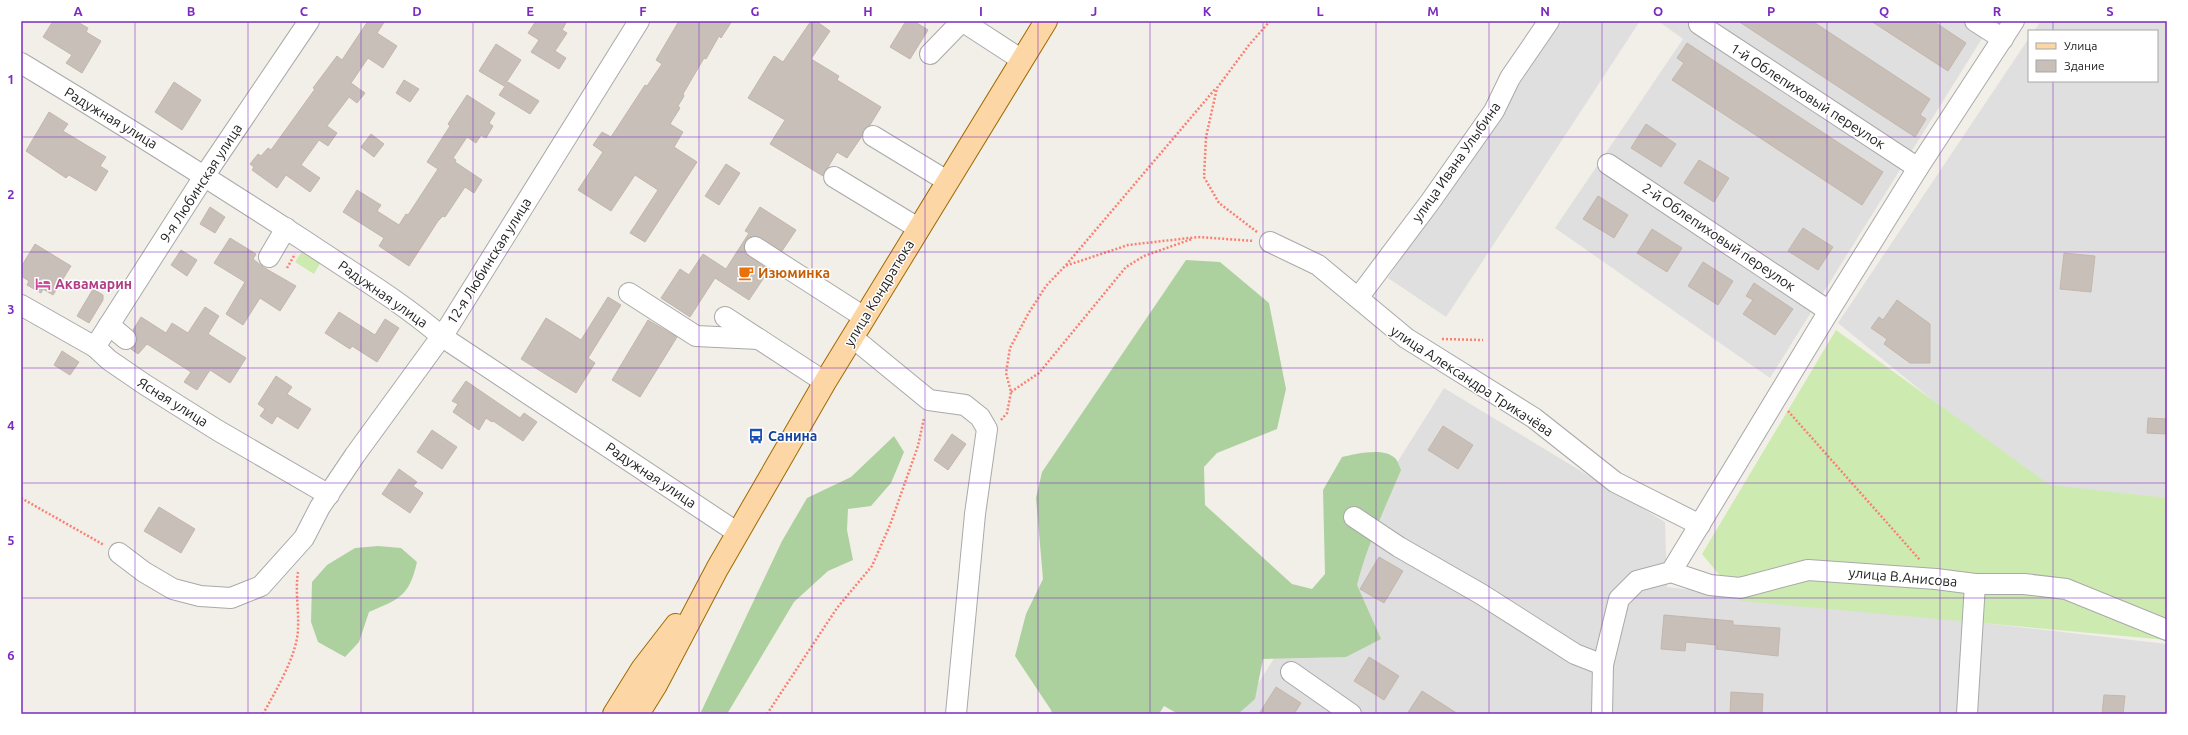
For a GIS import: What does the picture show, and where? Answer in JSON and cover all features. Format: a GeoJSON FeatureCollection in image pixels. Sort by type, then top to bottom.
{"type":"FeatureCollection","features":[{"type":"Feature","properties":{"kind":"main road","name":"улица Кондратюка"},"geometry":{"type":"LineString","coordinates":[[717,569],[864,317],[1046,21]]}},
{"type":"Feature","properties":{"kind":"main road"},"geometry":{"type":"LineString","coordinates":[[614,714],[642,669],[717,569]]}},
{"type":"Feature","properties":{"kind":"main road"},"geometry":{"type":"LineString","coordinates":[[638,714],[656,686],[717,569]]}},
{"type":"Feature","properties":{"kind":"street","name":"9-я Любинская улица"},"geometry":{"type":"LineString","coordinates":[[95,347],[205,175],[309,21]]}},
{"type":"Feature","properties":{"kind":"street","name":"12-я Любинская улица"},"geometry":{"type":"LineString","coordinates":[[118,553],[144,572],[173,589],[200,596],[231,598],[261,586],[304,538],[320,507],[355,455],[441,336],[639,21]]}},
{"type":"Feature","properties":{"kind":"street"},"geometry":{"type":"LineString","coordinates":[[930,54],[962,21],[1022,60]]}},
{"type":"Feature","properties":{"kind":"street","name":"улица Ивана Улыбина"},"geometry":{"type":"LineString","coordinates":[[1358,298],[1430,202],[1494,112],[1510,78],[1549,21]]}},
{"type":"Feature","properties":{"kind":"street"},"geometry":{"type":"LineString","coordinates":[[1975,21],[2003,39]]}},
{"type":"Feature","properties":{"kind":"street"},"geometry":{"type":"LineString","coordinates":[[1602,714],[1603,665],[1619,599],[1637,581],[1671,572],[1776,397],[1918,168],[2014,21]]}},
{"type":"Feature","properties":{"kind":"street","name":"1-й Облепиховый переулок"},"geometry":{"type":"LineString","coordinates":[[1699,24],[1918,168]]}},
{"type":"Feature","properties":{"kind":"street","name":"Радужная улица"},"geometry":{"type":"LineString","coordinates":[[21,63],[205,175],[286,228],[415,314],[441,336],[738,533]]}},
{"type":"Feature","properties":{"kind":"street"},"geometry":{"type":"LineString","coordinates":[[873,136],[947,182]]}},
{"type":"Feature","properties":{"kind":"street","name":"2-й Облепиховый переулок"},"geometry":{"type":"LineString","coordinates":[[1608,164],[1829,311]]}},
{"type":"Feature","properties":{"kind":"street"},"geometry":{"type":"LineString","coordinates":[[834,177],[918,228]]}},
{"type":"Feature","properties":{"kind":"street"},"geometry":{"type":"LineString","coordinates":[[269,257],[286,228]]}},
{"type":"Feature","properties":{"kind":"street","name":"улица Александра Трикачёва"},"geometry":{"type":"LineString","coordinates":[[1270,242],[1318,265],[1406,338],[1534,418],[1615,482],[1700,525]]}},
{"type":"Feature","properties":{"kind":"street"},"geometry":{"type":"LineString","coordinates":[[755,247],[864,317]]}},
{"type":"Feature","properties":{"kind":"street"},"geometry":{"type":"LineString","coordinates":[[629,293],[696,336],[759,339]]}},
{"type":"Feature","properties":{"kind":"street","name":"Ясная улица"},"geometry":{"type":"LineString","coordinates":[[21,305],[95,347],[109,360],[144,384],[217,430],[329,495]]}},
{"type":"Feature","properties":{"kind":"street"},"geometry":{"type":"LineString","coordinates":[[725,317],[825,382]]}},
{"type":"Feature","properties":{"kind":"street"},"geometry":{"type":"LineString","coordinates":[[109,325],[126,339]]}},
{"type":"Feature","properties":{"kind":"street"},"geometry":{"type":"LineString","coordinates":[[852,337],[929,400],[965,405],[980,417],[987,429],[975,514],[956,714]]}},
{"type":"Feature","properties":{"kind":"street"},"geometry":{"type":"LineString","coordinates":[[1354,517],[1399,547],[1481,594],[1575,654],[1603,665]]}},
{"type":"Feature","properties":{"kind":"street","name":"улица В.Анисова"},"geometry":{"type":"LineString","coordinates":[[1671,572],[1710,585],[1740,588],[1808,570],[1936,579],[1975,584],[2024,584],[2066,589],[2167,630]]}},
{"type":"Feature","properties":{"kind":"street"},"geometry":{"type":"LineString","coordinates":[[1968,714],[1975,584]]}},
{"type":"Feature","properties":{"kind":"street"},"geometry":{"type":"LineString","coordinates":[[1291,672],[1351,714]]}},
{"type":"Feature","properties":{"kind":"path"},"geometry":{"type":"LineString","coordinates":[[987,429],[998,423],[1007,413],[1011,392],[1006,373],[1010,348],[1028,314],[1046,286],[1065,266],[1217,88],[1249,44],[1270,21]]}},
{"type":"Feature","properties":{"kind":"path"},"geometry":{"type":"LineString","coordinates":[[1217,88],[1206,137],[1204,177],[1218,203],[1270,242]]}},
{"type":"Feature","properties":{"kind":"path"},"geometry":{"type":"LineString","coordinates":[[1065,266],[1128,245],[1198,238],[1270,242]]}},
{"type":"Feature","properties":{"kind":"path"},"geometry":{"type":"LineString","coordinates":[[1011,392],[1039,373],[1126,267],[1144,256],[1198,238]]}},
{"type":"Feature","properties":{"kind":"path"},"geometry":{"type":"LineString","coordinates":[[1776,397],[1936,579]]}},
{"type":"Feature","properties":{"kind":"path"},"geometry":{"type":"LineString","coordinates":[[767,714],[837,608],[872,566],[890,525],[918,446],[929,400]]}},
{"type":"Feature","properties":{"kind":"path"},"geometry":{"type":"LineString","coordinates":[[21,498],[118,553]]}},
{"type":"Feature","properties":{"kind":"path"},"geometry":{"type":"LineString","coordinates":[[263,714],[288,665],[298,630],[295,589],[299,567]]}},
{"type":"Feature","properties":{"kind":"shaded area"},"geometry":{"type":"Polygon","coordinates":[[[1562,21],[1640,21],[1446,317],[1388,278],[1562,21]]]}},
{"type":"Feature","properties":{"kind":"shaded area"},"geometry":{"type":"Polygon","coordinates":[[[1658,21],[1993,21],[1770,378],[1555,228],[1683,39],[1658,21]]]}},
{"type":"Feature","properties":{"kind":"shaded area"},"geometry":{"type":"Polygon","coordinates":[[[2041,21],[2167,21],[2167,501],[2043,490],[1838,323],[2028,39],[2028,82],[2158,82],[2158,30],[2035,30],[2041,21]]]}},
{"type":"Feature","properties":{"kind":"shaded area"},"geometry":{"type":"Polygon","coordinates":[[[1444,388],[1665,522],[1667,587],[2167,644],[2167,714],[1239,714],[1444,388]]]}},
{"type":"Feature","properties":{"kind":"green space"},"geometry":{"type":"Polygon","coordinates":[[[303,250],[321,262],[314,274],[295,262],[303,250]]]}},
{"type":"Feature","properties":{"kind":"green space"},"geometry":{"type":"Polygon","coordinates":[[[1186,260],[1220,262],[1269,303],[1286,389],[1277,429],[1217,453],[1204,467],[1205,505],[1292,584],[1312,589],[1325,574],[1323,490],[1342,457],[1377,452],[1390,455],[1398,462],[1401,470],[1371,541],[1357,585],[1381,639],[1346,657],[1263,659],[1255,699],[1238,714],[1178,714],[1164,706],[1159,714],[1052,714],[1051,710],[1015,656],[1026,614],[1043,579],[1036,498],[1042,472],[1186,260]]]}},
{"type":"Feature","properties":{"kind":"green space"},"geometry":{"type":"Polygon","coordinates":[[[1836,330],[2050,485],[2167,498],[2167,640],[1741,601],[1702,554],[1836,330]]]}},
{"type":"Feature","properties":{"kind":"green space"},"geometry":{"type":"Polygon","coordinates":[[[894,436],[904,452],[891,483],[871,506],[848,509],[847,530],[853,560],[828,571],[794,602],[727,714],[700,714],[782,541],[807,498],[851,477],[894,436]]]}},
{"type":"Feature","properties":{"kind":"green space"},"geometry":{"type":"Polygon","coordinates":[[[378,546],[401,548],[417,562],[414,574],[406,590],[401,595],[388,604],[369,612],[359,642],[345,657],[318,642],[311,622],[312,582],[327,565],[355,548],[378,546]]]}},
{"type":"Feature","properties":{"kind":"building"},"geometry":{"type":"Polygon","coordinates":[[[53,21],[76,21],[88,28],[86,32],[101,41],[82,73],[66,63],[72,55],[43,37],[53,21]]]}},
{"type":"Feature","properties":{"kind":"building"},"geometry":{"type":"Polygon","coordinates":[[[368,21],[385,21],[377,33],[397,46],[383,68],[368,58],[351,83],[365,93],[357,103],[349,97],[327,126],[337,133],[328,146],[319,140],[301,165],[320,178],[310,192],[286,175],[277,188],[252,170],[254,167],[250,164],[258,154],[261,156],[268,148],[271,150],[315,89],[313,88],[337,56],[342,60],[368,21]]]}},
{"type":"Feature","properties":{"kind":"building"},"geometry":{"type":"Polygon","coordinates":[[[536,21],[567,21],[562,30],[567,33],[555,51],[566,58],[559,69],[531,52],[539,40],[528,33],[536,21]]]}},
{"type":"Feature","properties":{"kind":"building"},"geometry":{"type":"Polygon","coordinates":[[[679,21],[732,21],[721,38],[719,36],[706,59],[704,58],[683,94],[684,96],[678,106],[680,108],[670,124],[683,132],[674,147],[697,162],[645,242],[630,233],[658,190],[635,175],[611,211],[578,190],[603,152],[593,145],[602,132],[611,137],[645,85],[647,86],[662,64],[656,60],[679,21]]]}},
{"type":"Feature","properties":{"kind":"building"},"geometry":{"type":"Polygon","coordinates":[[[811,21],[816,21],[830,31],[811,59],[839,76],[837,80],[881,107],[870,125],[863,130],[862,136],[847,158],[837,152],[823,176],[770,144],[785,120],[748,98],[774,56],[783,62],[811,21]]]}},
{"type":"Feature","properties":{"kind":"building"},"geometry":{"type":"Polygon","coordinates":[[[906,21],[914,21],[928,30],[910,59],[890,47],[906,21]]]}},
{"type":"Feature","properties":{"kind":"building"},"geometry":{"type":"Polygon","coordinates":[[[1738,21],[1812,21],[1930,99],[1920,115],[1926,119],[1915,137],[1738,21]]]}},
{"type":"Feature","properties":{"kind":"building"},"geometry":{"type":"Polygon","coordinates":[[[1871,21],[1933,21],[1966,43],[1948,71],[1871,21]]]}},
{"type":"Feature","properties":{"kind":"building"},"geometry":{"type":"Polygon","coordinates":[[[1687,43],[1883,172],[1862,205],[1672,80],[1684,63],[1677,58],[1687,43]]]}},
{"type":"Feature","properties":{"kind":"building"},"geometry":{"type":"Polygon","coordinates":[[[496,44],[521,60],[504,86],[479,71],[496,44]]]}},
{"type":"Feature","properties":{"kind":"building"},"geometry":{"type":"Polygon","coordinates":[[[404,80],[419,89],[410,102],[396,93],[404,80]]]}},
{"type":"Feature","properties":{"kind":"building"},"geometry":{"type":"Polygon","coordinates":[[[174,82],[201,100],[182,130],[155,112],[174,82]]]}},
{"type":"Feature","properties":{"kind":"building"},"geometry":{"type":"Polygon","coordinates":[[[508,82],[539,101],[530,114],[499,95],[508,82]]]}},
{"type":"Feature","properties":{"kind":"building"},"geometry":{"type":"Polygon","coordinates":[[[467,95],[495,113],[489,123],[493,126],[486,138],[481,135],[476,143],[467,137],[453,158],[456,160],[455,162],[482,180],[474,193],[465,187],[445,217],[443,216],[438,221],[409,266],[379,246],[384,238],[343,212],[357,190],[381,205],[377,211],[399,225],[406,214],[408,215],[438,169],[427,162],[450,126],[448,124],[467,95]]]}},
{"type":"Feature","properties":{"kind":"building"},"geometry":{"type":"Polygon","coordinates":[[[49,112],[68,124],[63,131],[106,157],[100,166],[108,171],[96,191],[69,175],[66,178],[26,151],[49,112]]]}},
{"type":"Feature","properties":{"kind":"building"},"geometry":{"type":"Polygon","coordinates":[[[1646,124],[1676,144],[1661,167],[1631,148],[1646,124]]]}},
{"type":"Feature","properties":{"kind":"building"},"geometry":{"type":"Polygon","coordinates":[[[371,134],[384,144],[374,157],[361,147],[371,134]]]}},
{"type":"Feature","properties":{"kind":"building"},"geometry":{"type":"Polygon","coordinates":[[[1699,160],[1729,178],[1714,202],[1684,183],[1699,160]]]}},
{"type":"Feature","properties":{"kind":"building"},"geometry":{"type":"Polygon","coordinates":[[[726,164],[740,173],[719,205],[705,196],[726,164]]]}},
{"type":"Feature","properties":{"kind":"building"},"geometry":{"type":"Polygon","coordinates":[[[1598,196],[1628,215],[1614,238],[1583,219],[1598,196]]]}},
{"type":"Feature","properties":{"kind":"building"},"geometry":{"type":"Polygon","coordinates":[[[210,207],[225,217],[215,233],[200,224],[210,207]]]}},
{"type":"Feature","properties":{"kind":"building"},"geometry":{"type":"Polygon","coordinates":[[[760,207],[796,230],[782,251],[756,236],[750,237],[746,240],[744,246],[745,253],[769,270],[749,300],[715,278],[690,317],[661,298],[680,269],[689,275],[703,254],[726,269],[749,233],[745,231],[760,207]]]}},
{"type":"Feature","properties":{"kind":"building"},"geometry":{"type":"Polygon","coordinates":[[[1803,228],[1833,247],[1818,270],[1788,251],[1803,228]]]}},
{"type":"Feature","properties":{"kind":"building"},"geometry":{"type":"Polygon","coordinates":[[[1652,229],[1682,248],[1667,272],[1637,253],[1652,229]]]}},
{"type":"Feature","properties":{"kind":"building"},"geometry":{"type":"Polygon","coordinates":[[[230,238],[256,254],[253,259],[263,267],[296,286],[280,311],[260,298],[243,325],[226,314],[245,282],[214,263],[230,238]]]}},
{"type":"Feature","properties":{"kind":"building"},"geometry":{"type":"Polygon","coordinates":[[[35,244],[71,266],[53,295],[43,289],[41,293],[27,285],[29,281],[21,276],[21,267],[35,244]]]}},
{"type":"Feature","properties":{"kind":"building"},"geometry":{"type":"Polygon","coordinates":[[[181,250],[197,260],[187,276],[171,265],[181,250]]]}},
{"type":"Feature","properties":{"kind":"building"},"geometry":{"type":"Polygon","coordinates":[[[2064,253],[2095,256],[2091,292],[2060,289],[2064,253]]]}},
{"type":"Feature","properties":{"kind":"building"},"geometry":{"type":"Polygon","coordinates":[[[1703,262],[1733,281],[1718,305],[1688,286],[1703,262]]]}},
{"type":"Feature","properties":{"kind":"building"},"geometry":{"type":"Polygon","coordinates":[[[1754,283],[1793,309],[1775,335],[1743,314],[1753,300],[1746,296],[1754,283]]]}},
{"type":"Feature","properties":{"kind":"building"},"geometry":{"type":"Polygon","coordinates":[[[93,289],[103,295],[103,300],[89,323],[77,316],[93,289]]]}},
{"type":"Feature","properties":{"kind":"building"},"geometry":{"type":"Polygon","coordinates":[[[608,297],[621,305],[588,358],[595,363],[576,393],[521,359],[546,318],[581,340],[608,297]]]}},
{"type":"Feature","properties":{"kind":"building"},"geometry":{"type":"Polygon","coordinates":[[[1897,300],[1930,324],[1930,363],[1910,363],[1884,344],[1887,339],[1871,328],[1879,317],[1883,320],[1897,300]]]}},
{"type":"Feature","properties":{"kind":"building"},"geometry":{"type":"Polygon","coordinates":[[[205,307],[219,316],[208,334],[246,358],[230,383],[210,370],[197,390],[184,382],[191,372],[147,344],[138,354],[131,349],[137,340],[137,335],[133,330],[141,317],[166,333],[172,323],[188,333],[205,307]]]}},
{"type":"Feature","properties":{"kind":"building"},"geometry":{"type":"Polygon","coordinates":[[[339,312],[375,335],[385,319],[399,328],[377,362],[352,346],[350,349],[325,333],[339,312]]]}},
{"type":"Feature","properties":{"kind":"building"},"geometry":{"type":"Polygon","coordinates":[[[648,320],[677,337],[640,397],[612,380],[648,320]]]}},
{"type":"Feature","properties":{"kind":"building"},"geometry":{"type":"Polygon","coordinates":[[[62,351],[79,362],[70,375],[54,365],[62,351]]]}},
{"type":"Feature","properties":{"kind":"building"},"geometry":{"type":"Polygon","coordinates":[[[276,376],[292,387],[287,394],[311,409],[298,429],[277,416],[272,424],[260,416],[265,409],[258,404],[276,376]]]}},
{"type":"Feature","properties":{"kind":"building"},"geometry":{"type":"Polygon","coordinates":[[[466,381],[520,418],[524,413],[537,422],[523,441],[486,418],[479,430],[453,412],[458,404],[452,401],[466,381]]]}},
{"type":"Feature","properties":{"kind":"building"},"geometry":{"type":"Polygon","coordinates":[[[2148,418],[2167,419],[2167,434],[2147,433],[2148,418]]]}},
{"type":"Feature","properties":{"kind":"building"},"geometry":{"type":"Polygon","coordinates":[[[1443,426],[1473,445],[1458,469],[1428,450],[1443,426]]]}},
{"type":"Feature","properties":{"kind":"building"},"geometry":{"type":"Polygon","coordinates":[[[432,430],[457,447],[442,469],[417,452],[432,430]]]}},
{"type":"Feature","properties":{"kind":"building"},"geometry":{"type":"Polygon","coordinates":[[[952,434],[966,444],[948,470],[934,460],[952,434]]]}},
{"type":"Feature","properties":{"kind":"building"},"geometry":{"type":"Polygon","coordinates":[[[399,469],[417,482],[413,486],[423,493],[410,513],[382,494],[399,469]]]}},
{"type":"Feature","properties":{"kind":"building"},"geometry":{"type":"Polygon","coordinates":[[[159,507],[195,529],[181,553],[144,531],[159,507]]]}},
{"type":"Feature","properties":{"kind":"building"},"geometry":{"type":"Polygon","coordinates":[[[1379,557],[1403,571],[1384,603],[1360,589],[1379,557]]]}},
{"type":"Feature","properties":{"kind":"building"},"geometry":{"type":"Polygon","coordinates":[[[1664,615],[1733,621],[1733,625],[1780,628],[1778,656],[1716,649],[1717,645],[1686,642],[1685,651],[1661,649],[1664,615]]]}},
{"type":"Feature","properties":{"kind":"building"},"geometry":{"type":"Polygon","coordinates":[[[1369,657],[1399,676],[1384,700],[1354,681],[1369,657]]]}},
{"type":"Feature","properties":{"kind":"building"},"geometry":{"type":"Polygon","coordinates":[[[1276,687],[1301,703],[1294,714],[1259,714],[1276,687]]]}},
{"type":"Feature","properties":{"kind":"building"},"geometry":{"type":"Polygon","coordinates":[[[1422,691],[1458,714],[1407,714],[1422,691]]]}},
{"type":"Feature","properties":{"kind":"building"},"geometry":{"type":"Polygon","coordinates":[[[1731,692],[1763,694],[1762,714],[1730,714],[1731,692]]]}},
{"type":"Feature","properties":{"kind":"building"},"geometry":{"type":"Polygon","coordinates":[[[2104,695],[2125,696],[2123,714],[2102,714],[2104,695]]]}},
{"type":"Feature","properties":{"kind":"place","name":"Изюминка"},"geometry":{"type":"Point","coordinates":[746,273]}},
{"type":"Feature","properties":{"kind":"place","name":"Аквамарин"},"geometry":{"type":"Point","coordinates":[43,284]}},
{"type":"Feature","properties":{"kind":"place","name":"Санина"},"geometry":{"type":"Point","coordinates":[756,436]}}]}
